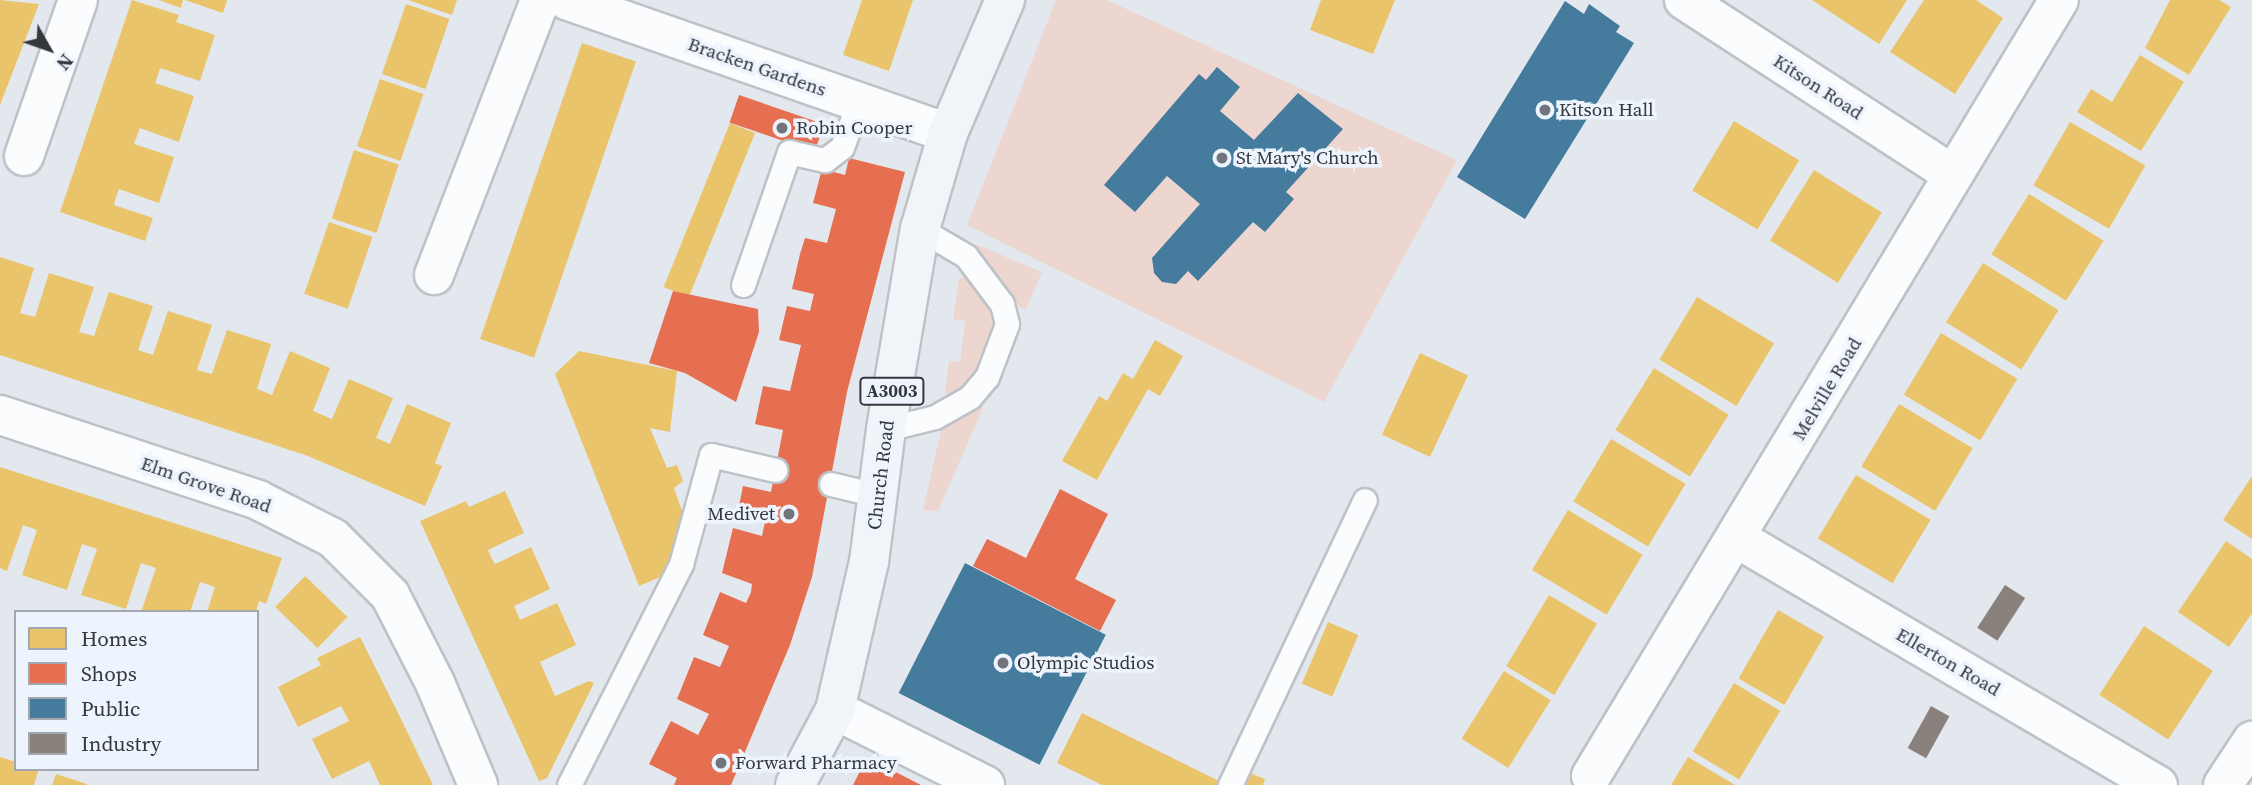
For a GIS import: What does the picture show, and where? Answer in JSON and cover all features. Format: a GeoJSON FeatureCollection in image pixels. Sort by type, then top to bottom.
{"type":"FeatureCollection","features":[{"type":"Feature","properties":{"kind":"main road","name":"Church Road"},"geometry":{"type":"LineString","coordinates":[[795,785],[835,710],[881,496],[886,429],[920,229],[948,133],[1005,0]]}},
{"type":"Feature","properties":{"kind":"street"},"geometry":{"type":"LineString","coordinates":[[24,156],[78,0]]}},
{"type":"Feature","properties":{"kind":"street"},"geometry":{"type":"LineString","coordinates":[[434,275],[540,0]]}},
{"type":"Feature","properties":{"kind":"street","name":"Bracken Gardens"},"geometry":{"type":"LineString","coordinates":[[566,0],[948,133]]}},
{"type":"Feature","properties":{"kind":"street","name":"Kitson Road"},"geometry":{"type":"LineString","coordinates":[[1684,0],[1952,174]]}},
{"type":"Feature","properties":{"kind":"street","name":"Melville Road"},"geometry":{"type":"LineString","coordinates":[[1591,776],[1738,539],[1952,174],[2059,0]]}},
{"type":"Feature","properties":{"kind":"street","name":"Elm Grove Road"},"geometry":{"type":"LineString","coordinates":[[0,415],[258,499],[334,538],[390,595],[435,683],[478,785]]}},
{"type":"Feature","properties":{"kind":"street","name":"Ellerton Road"},"geometry":{"type":"LineString","coordinates":[[1738,539],[2158,785]]}},
{"type":"Feature","properties":{"kind":"street"},"geometry":{"type":"LineString","coordinates":[[835,710],[985,785]]}},
{"type":"Feature","properties":{"kind":"street"},"geometry":{"type":"LineString","coordinates":[[2223,785],[2252,741]]}},
{"type":"Feature","properties":{"kind":"lane"},"geometry":{"type":"LineString","coordinates":[[743,285],[789,152],[825,160],[842,147],[859,102]]}},
{"type":"Feature","properties":{"kind":"lane"},"geometry":{"type":"LineString","coordinates":[[886,429],[935,417],[970,397],[987,377],[1007,324],[1002,304],[966,256],[920,229]]}},
{"type":"Feature","properties":{"kind":"lane"},"geometry":{"type":"LineString","coordinates":[[569,785],[681,564],[711,455],[775,470]]}},
{"type":"Feature","properties":{"kind":"lane"},"geometry":{"type":"LineString","coordinates":[[831,484],[881,496]]}},
{"type":"Feature","properties":{"kind":"lane"},"geometry":{"type":"LineString","coordinates":[[1230,785],[1365,500]]}},
{"type":"Feature","properties":{"kind":"shaded area"},"geometry":{"type":"Polygon","coordinates":[[[1056,0],[1107,0],[1457,160],[1324,402],[967,225],[1056,0]]]}},
{"type":"Feature","properties":{"kind":"shaded area"},"geometry":{"type":"Polygon","coordinates":[[[978,245],[1042,272],[1026,309],[1019,307],[971,249],[978,245]]]}},
{"type":"Feature","properties":{"kind":"shaded area"},"geometry":{"type":"Polygon","coordinates":[[[959,278],[967,278],[997,319],[978,374],[951,396],[945,392],[949,361],[960,362],[965,321],[953,319],[959,278]]]}},
{"type":"Feature","properties":{"kind":"shaded area"},"geometry":{"type":"Polygon","coordinates":[[[977,403],[983,408],[938,511],[923,510],[942,426],[977,403]]]}},
{"type":"Feature","properties":{"kind":"building: Homes"},"geometry":{"type":"Polygon","coordinates":[[[0,0],[39,4],[0,105],[0,0]]]}},
{"type":"Feature","properties":{"kind":"building: Homes"},"geometry":{"type":"Polygon","coordinates":[[[132,0],[179,15],[176,22],[215,35],[200,81],[160,68],[155,83],[194,96],[179,142],[140,128],[134,144],[174,157],[159,203],[119,189],[116,197],[114,205],[153,218],[145,241],[60,212],[132,0]]]}},
{"type":"Feature","properties":{"kind":"building: Homes"},"geometry":{"type":"Polygon","coordinates":[[[159,0],[183,0],[181,8],[159,0]]]}},
{"type":"Feature","properties":{"kind":"building: Homes"},"geometry":{"type":"Polygon","coordinates":[[[185,0],[227,0],[223,13],[185,0]]]}},
{"type":"Feature","properties":{"kind":"building: Homes"},"geometry":{"type":"Polygon","coordinates":[[[408,0],[457,0],[452,15],[408,0]]]}},
{"type":"Feature","properties":{"kind":"building: Homes"},"geometry":{"type":"Polygon","coordinates":[[[862,0],[913,0],[889,71],[843,55],[862,0]]]}},
{"type":"Feature","properties":{"kind":"building: Homes"},"geometry":{"type":"Polygon","coordinates":[[[1321,0],[1395,0],[1373,54],[1310,30],[1321,0]]]}},
{"type":"Feature","properties":{"kind":"building: Homes"},"geometry":{"type":"Polygon","coordinates":[[[1812,0],[1907,0],[1879,44],[1812,0]]]}},
{"type":"Feature","properties":{"kind":"building: Homes"},"geometry":{"type":"Polygon","coordinates":[[[1924,0],[1976,0],[2003,18],[1955,94],[1890,52],[1924,0]]]}},
{"type":"Feature","properties":{"kind":"building: Homes"},"geometry":{"type":"Polygon","coordinates":[[[2170,0],[2219,0],[2231,7],[2189,75],[2145,48],[2170,0]]]}},
{"type":"Feature","properties":{"kind":"building: Homes"},"geometry":{"type":"Polygon","coordinates":[[[406,4],[449,19],[425,89],[382,74],[406,4]]]}},
{"type":"Feature","properties":{"kind":"building: Homes"},"geometry":{"type":"Polygon","coordinates":[[[582,43],[636,62],[534,358],[480,339],[582,43]]]}},
{"type":"Feature","properties":{"kind":"building: Homes"},"geometry":{"type":"Polygon","coordinates":[[[2140,55],[2184,82],[2141,151],[2077,112],[2091,89],[2112,102],[2140,55]]]}},
{"type":"Feature","properties":{"kind":"building: Homes"},"geometry":{"type":"Polygon","coordinates":[[[380,79],[423,94],[400,161],[357,146],[380,79]]]}},
{"type":"Feature","properties":{"kind":"building: Homes"},"geometry":{"type":"Polygon","coordinates":[[[1734,121],[1799,160],[1757,230],[1692,190],[1734,121]]]}},
{"type":"Feature","properties":{"kind":"building: Homes"},"geometry":{"type":"Polygon","coordinates":[[[2070,122],[2145,166],[2109,229],[2034,185],[2070,122]]]}},
{"type":"Feature","properties":{"kind":"building: Homes"},"geometry":{"type":"Polygon","coordinates":[[[730,123],[755,133],[689,297],[664,287],[730,123]]]}},
{"type":"Feature","properties":{"kind":"building: Homes"},"geometry":{"type":"Polygon","coordinates":[[[354,150],[399,165],[376,233],[332,218],[354,150]]]}},
{"type":"Feature","properties":{"kind":"building: Homes"},"geometry":{"type":"Polygon","coordinates":[[[1814,170],[1882,212],[1838,283],[1770,240],[1814,170]]]}},
{"type":"Feature","properties":{"kind":"building: Homes"},"geometry":{"type":"Polygon","coordinates":[[[2029,194],[2104,241],[2066,301],[1991,254],[2029,194]]]}},
{"type":"Feature","properties":{"kind":"building: Homes"},"geometry":{"type":"Polygon","coordinates":[[[329,222],[372,237],[348,309],[304,294],[329,222]]]}},
{"type":"Feature","properties":{"kind":"building: Homes"},"geometry":{"type":"Polygon","coordinates":[[[0,257],[34,268],[20,313],[35,317],[49,273],[94,287],[79,332],[94,336],[109,292],[153,306],[138,350],[153,355],[168,311],[212,325],[197,370],[212,374],[227,330],[271,344],[257,389],[272,395],[290,351],[330,368],[313,411],[332,419],[349,379],[393,398],[376,438],[390,444],[407,404],[451,423],[435,463],[442,466],[425,506],[308,456],[0,355],[0,257]]]}},
{"type":"Feature","properties":{"kind":"building: Homes"},"geometry":{"type":"Polygon","coordinates":[[[1983,263],[2058,310],[2021,370],[1946,322],[1983,263]]]}},
{"type":"Feature","properties":{"kind":"building: Homes"},"geometry":{"type":"Polygon","coordinates":[[[1697,297],[1774,343],[1737,406],[1659,360],[1697,297]]]}},
{"type":"Feature","properties":{"kind":"building: Homes"},"geometry":{"type":"Polygon","coordinates":[[[1941,333],[2017,379],[1980,441],[1904,395],[1941,333]]]}},
{"type":"Feature","properties":{"kind":"building: Homes"},"geometry":{"type":"Polygon","coordinates":[[[1155,340],[1183,356],[1160,396],[1148,389],[1097,480],[1062,461],[1099,396],[1107,401],[1123,373],[1133,379],[1155,340]]]}},
{"type":"Feature","properties":{"kind":"building: Homes"},"geometry":{"type":"Polygon","coordinates":[[[579,351],[677,371],[670,432],[650,428],[667,468],[677,465],[683,481],[674,488],[685,519],[665,575],[639,586],[555,374],[579,351]]]}},
{"type":"Feature","properties":{"kind":"building: Homes"},"geometry":{"type":"Polygon","coordinates":[[[1420,353],[1468,375],[1430,457],[1382,435],[1420,353]]]}},
{"type":"Feature","properties":{"kind":"building: Homes"},"geometry":{"type":"Polygon","coordinates":[[[1654,368],[1729,415],[1690,477],[1615,430],[1654,368]]]}},
{"type":"Feature","properties":{"kind":"building: Homes"},"geometry":{"type":"Polygon","coordinates":[[[1899,404],[1973,448],[1935,511],[1861,467],[1899,404]]]}},
{"type":"Feature","properties":{"kind":"building: Homes"},"geometry":{"type":"Polygon","coordinates":[[[1611,439],[1686,484],[1648,546],[1573,502],[1611,439]]]}},
{"type":"Feature","properties":{"kind":"building: Homes"},"geometry":{"type":"Polygon","coordinates":[[[0,467],[282,558],[266,604],[259,601],[257,610],[208,610],[215,587],[200,582],[191,610],[142,610],[156,568],[141,563],[126,609],[81,595],[97,549],[82,544],[67,590],[22,575],[37,530],[23,525],[7,571],[0,568],[0,467]]]}},
{"type":"Feature","properties":{"kind":"building: Homes"},"geometry":{"type":"Polygon","coordinates":[[[1856,475],[1931,520],[1892,583],[1818,538],[1856,475]]]}},
{"type":"Feature","properties":{"kind":"building: Homes"},"geometry":{"type":"Polygon","coordinates":[[[2252,476],[2252,539],[2223,520],[2252,476]]]}},
{"type":"Feature","properties":{"kind":"building: Homes"},"geometry":{"type":"Polygon","coordinates":[[[505,491],[524,533],[488,550],[491,557],[495,564],[531,547],[550,589],[514,606],[520,620],[557,603],[576,645],[540,662],[555,696],[589,681],[594,683],[547,778],[539,781],[420,521],[466,501],[469,507],[505,491]]]}},
{"type":"Feature","properties":{"kind":"building: Homes"},"geometry":{"type":"Polygon","coordinates":[[[1568,510],[1643,555],[1607,615],[1532,570],[1568,510]]]}},
{"type":"Feature","properties":{"kind":"building: Homes"},"geometry":{"type":"Polygon","coordinates":[[[2226,541],[2252,559],[2252,613],[2229,647],[2178,612],[2226,541]]]}},
{"type":"Feature","properties":{"kind":"building: Homes"},"geometry":{"type":"Polygon","coordinates":[[[305,576],[347,617],[318,648],[275,607],[305,576]]]}},
{"type":"Feature","properties":{"kind":"building: Homes"},"geometry":{"type":"Polygon","coordinates":[[[1549,595],[1597,624],[1554,695],[1506,666],[1549,595]]]}},
{"type":"Feature","properties":{"kind":"building: Homes"},"geometry":{"type":"Polygon","coordinates":[[[1778,610],[1824,637],[1784,705],[1738,678],[1778,610]]]}},
{"type":"Feature","properties":{"kind":"building: Homes"},"geometry":{"type":"Polygon","coordinates":[[[1328,622],[1358,635],[1332,697],[1302,684],[1328,622]]]}},
{"type":"Feature","properties":{"kind":"building: Homes"},"geometry":{"type":"Polygon","coordinates":[[[2144,626],[2213,671],[2168,739],[2099,695],[2144,626]]]}},
{"type":"Feature","properties":{"kind":"building: Homes"},"geometry":{"type":"Polygon","coordinates":[[[360,637],[433,785],[380,785],[369,761],[332,779],[312,739],[349,721],[341,706],[298,727],[278,687],[321,665],[317,658],[360,637]]]}},
{"type":"Feature","properties":{"kind":"building: Homes"},"geometry":{"type":"Polygon","coordinates":[[[1504,671],[1551,700],[1508,768],[1462,739],[1504,671]]]}},
{"type":"Feature","properties":{"kind":"building: Homes"},"geometry":{"type":"Polygon","coordinates":[[[1734,683],[1780,711],[1739,779],[1693,752],[1734,683]]]}},
{"type":"Feature","properties":{"kind":"building: Homes"},"geometry":{"type":"Polygon","coordinates":[[[1082,713],[1223,783],[1222,785],[1102,785],[1057,763],[1082,713]]]}},
{"type":"Feature","properties":{"kind":"building: Homes"},"geometry":{"type":"Polygon","coordinates":[[[0,757],[14,761],[14,771],[38,771],[34,785],[0,785],[0,757]]]}},
{"type":"Feature","properties":{"kind":"building: Homes"},"geometry":{"type":"Polygon","coordinates":[[[1688,757],[1735,785],[1671,785],[1688,757]]]}},
{"type":"Feature","properties":{"kind":"building: Homes"},"geometry":{"type":"Polygon","coordinates":[[[1250,773],[1265,779],[1263,785],[1244,785],[1250,773]]]}},
{"type":"Feature","properties":{"kind":"building: Homes"},"geometry":{"type":"Polygon","coordinates":[[[56,774],[87,784],[87,785],[52,785],[56,774]]]}},
{"type":"Feature","properties":{"kind":"building: Shops","name":"Robin Cooper"},"geometry":{"type":"Polygon","coordinates":[[[739,95],[824,124],[815,152],[730,122],[739,95]]]}},
{"type":"Feature","properties":{"kind":"building: Shops"},"geometry":{"type":"Polygon","coordinates":[[[849,158],[905,172],[847,392],[812,577],[790,645],[731,785],[674,785],[677,778],[649,764],[671,721],[698,735],[709,714],[677,699],[694,657],[720,667],[729,646],[703,635],[720,592],[746,603],[751,592],[752,584],[722,573],[733,528],[762,536],[766,517],[738,511],[743,486],[771,492],[783,430],[755,424],[763,386],[790,391],[801,345],[779,340],[787,306],[810,311],[814,294],[792,289],[800,254],[805,238],[827,243],[836,209],[813,203],[822,169],[845,175],[849,158]]]}},
{"type":"Feature","properties":{"kind":"building: Shops"},"geometry":{"type":"Polygon","coordinates":[[[673,291],[758,309],[759,332],[736,402],[685,373],[649,363],[673,291]]]}},
{"type":"Feature","properties":{"kind":"building: Shops"},"geometry":{"type":"Polygon","coordinates":[[[1060,489],[1108,514],[1075,579],[1116,600],[1100,631],[973,566],[987,539],[1026,558],[1060,489]]]}},
{"type":"Feature","properties":{"kind":"building: Shops"},"geometry":{"type":"Polygon","coordinates":[[[872,760],[921,785],[853,785],[863,765],[872,760]]]}},
{"type":"Feature","properties":{"kind":"building: Public","name":"Kitson Hall"},"geometry":{"type":"Polygon","coordinates":[[[1565,1],[1584,14],[1589,4],[1620,26],[1616,32],[1634,43],[1525,219],[1457,177],[1565,1]]]}},
{"type":"Feature","properties":{"kind":"building: Public","name":"St Mary's Church"},"geometry":{"type":"Polygon","coordinates":[[[1217,67],[1240,87],[1220,111],[1254,140],[1298,93],[1343,129],[1286,192],[1294,199],[1265,232],[1253,222],[1198,281],[1188,271],[1176,284],[1162,282],[1154,273],[1152,258],[1200,204],[1167,176],[1135,212],[1104,185],[1199,74],[1206,80],[1217,67]]]}},
{"type":"Feature","properties":{"kind":"building: Public","name":"Olympic Studios"},"geometry":{"type":"Polygon","coordinates":[[[965,563],[1106,635],[1039,765],[899,693],[965,563]]]}},
{"type":"Feature","properties":{"kind":"building: Industry"},"geometry":{"type":"Polygon","coordinates":[[[2005,585],[2025,598],[1997,641],[1977,628],[2005,585]]]}},
{"type":"Feature","properties":{"kind":"building: Industry"},"geometry":{"type":"Polygon","coordinates":[[[1931,706],[1949,716],[1926,758],[1908,748],[1931,706]]]}},
{"type":"Feature","properties":{"kind":"place","name":"Kitson Hall"},"geometry":{"type":"Point","coordinates":[1545,110]}},
{"type":"Feature","properties":{"kind":"place","name":"Robin Cooper"},"geometry":{"type":"Point","coordinates":[782,128]}},
{"type":"Feature","properties":{"kind":"place","name":"St Mary's Church"},"geometry":{"type":"Point","coordinates":[1222,158]}},
{"type":"Feature","properties":{"kind":"place","name":"Medivet"},"geometry":{"type":"Point","coordinates":[789,514]}},
{"type":"Feature","properties":{"kind":"place","name":"Olympic Studios"},"geometry":{"type":"Point","coordinates":[1003,663]}},
{"type":"Feature","properties":{"kind":"place","name":"Forward Pharmacy"},"geometry":{"type":"Point","coordinates":[721,763]}}]}
